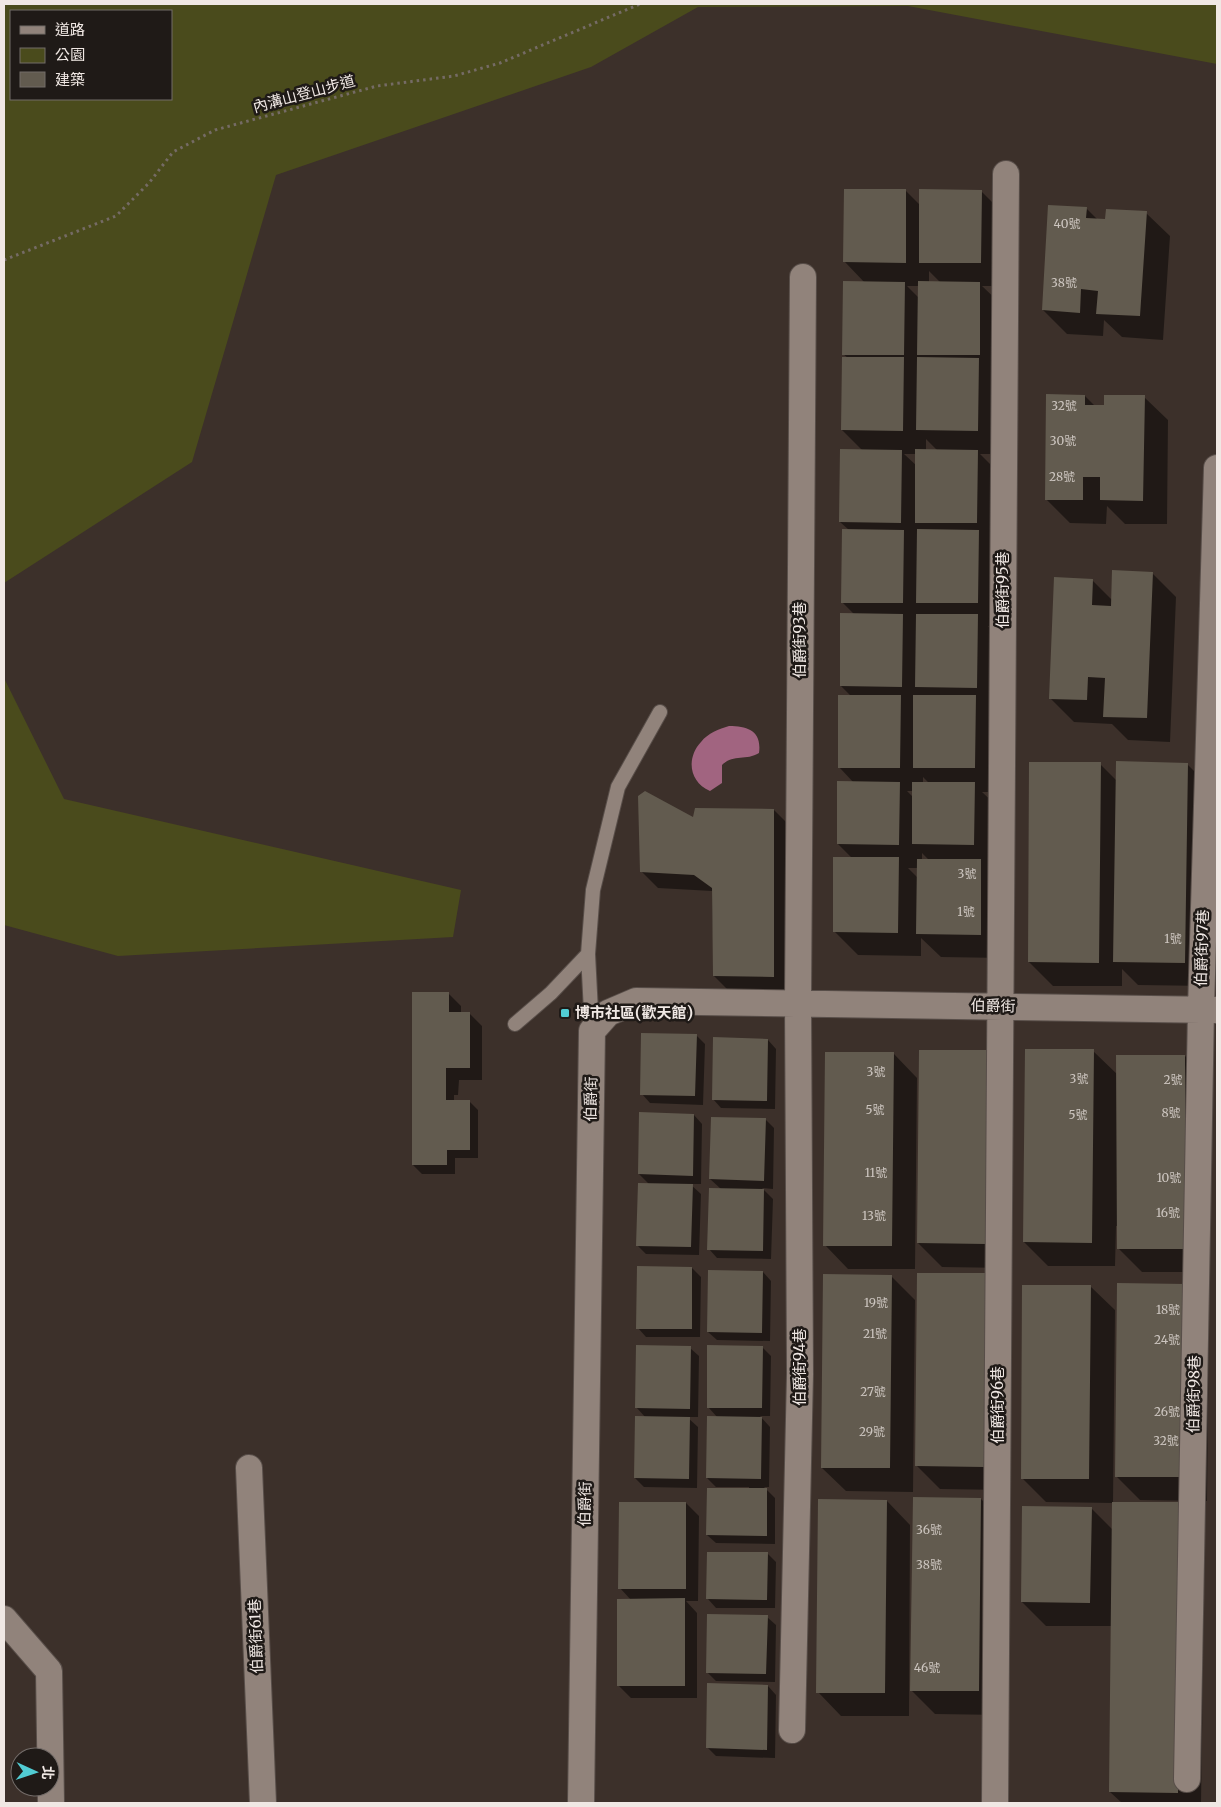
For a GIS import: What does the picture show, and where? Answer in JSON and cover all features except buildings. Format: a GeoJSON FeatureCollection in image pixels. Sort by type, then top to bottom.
{"type":"FeatureCollection","features":[{"type":"Feature","properties":{"kind":"street","name":"伯爵街95巷"},"geometry":{"type":"LineString","coordinates":[[1000,1006],[1006,174]]}},
{"type":"Feature","properties":{"kind":"street","name":"伯爵街93巷"},"geometry":{"type":"LineString","coordinates":[[798,1003],[802,277]]}},
{"type":"Feature","properties":{"kind":"street","name":"伯爵街97巷"},"geometry":{"type":"LineString","coordinates":[[1209,1010],[1217,468]]}},
{"type":"Feature","properties":{"kind":"street","name":"伯爵街"},"geometry":{"type":"LineString","coordinates":[[581,1803],[592,1032],[608,1013],[636,1002],[1209,1010]]}},
{"type":"Feature","properties":{"kind":"street","name":"伯爵街94巷"},"geometry":{"type":"LineString","coordinates":[[792,1730],[800,1374],[798,1003]]}},
{"type":"Feature","properties":{"kind":"street","name":"伯爵街96巷"},"geometry":{"type":"LineString","coordinates":[[995,1803],[1000,1006]]}},
{"type":"Feature","properties":{"kind":"street","name":"伯爵街98巷"},"geometry":{"type":"LineString","coordinates":[[1188,1779],[1209,1010]]}},
{"type":"Feature","properties":{"kind":"street","name":"伯爵街61巷"},"geometry":{"type":"LineString","coordinates":[[249,1468],[263,1803]]}},
{"type":"Feature","properties":{"kind":"street"},"geometry":{"type":"LineString","coordinates":[[4,1619],[49,1671],[52,1803]]}},
{"type":"Feature","properties":{"kind":"lane"},"geometry":{"type":"LineString","coordinates":[[592,1032],[588,954],[593,890],[618,787],[660,712]]}},
{"type":"Feature","properties":{"kind":"lane"},"geometry":{"type":"LineString","coordinates":[[515,1024],[551,993],[588,954]]}},
{"type":"Feature","properties":{"kind":"path","name":"內溝山登山步道"},"geometry":{"type":"LineString","coordinates":[[4,260],[116,216],[149,183],[173,152],[215,130],[377,86],[454,76],[500,63],[640,4]]}},
{"type":"Feature","properties":{"kind":"green space"},"geometry":{"type":"Polygon","coordinates":[[[4,4],[1217,4],[1217,64],[908,6],[698,7],[591,67],[276,175],[192,462],[4,583],[4,4]]]}},
{"type":"Feature","properties":{"kind":"green space"},"geometry":{"type":"Polygon","coordinates":[[[4,678],[64,799],[461,890],[453,937],[118,956],[4,925],[4,678]]]}},
{"type":"Feature","properties":{"kind":"shaded area"},"geometry":{"type":"Polygon","coordinates":[[[729,726],[742,727],[752,731],[758,739],[759,753],[749,757],[735,758],[722,765],[722,783],[710,791],[703,787],[694,776],[692,769],[693,755],[696,748],[707,736],[729,726]]]}},
{"type":"Feature","properties":{"kind":"place","name":"博市社區(歡天館)"},"geometry":{"type":"Point","coordinates":[565,1013]}}]}
